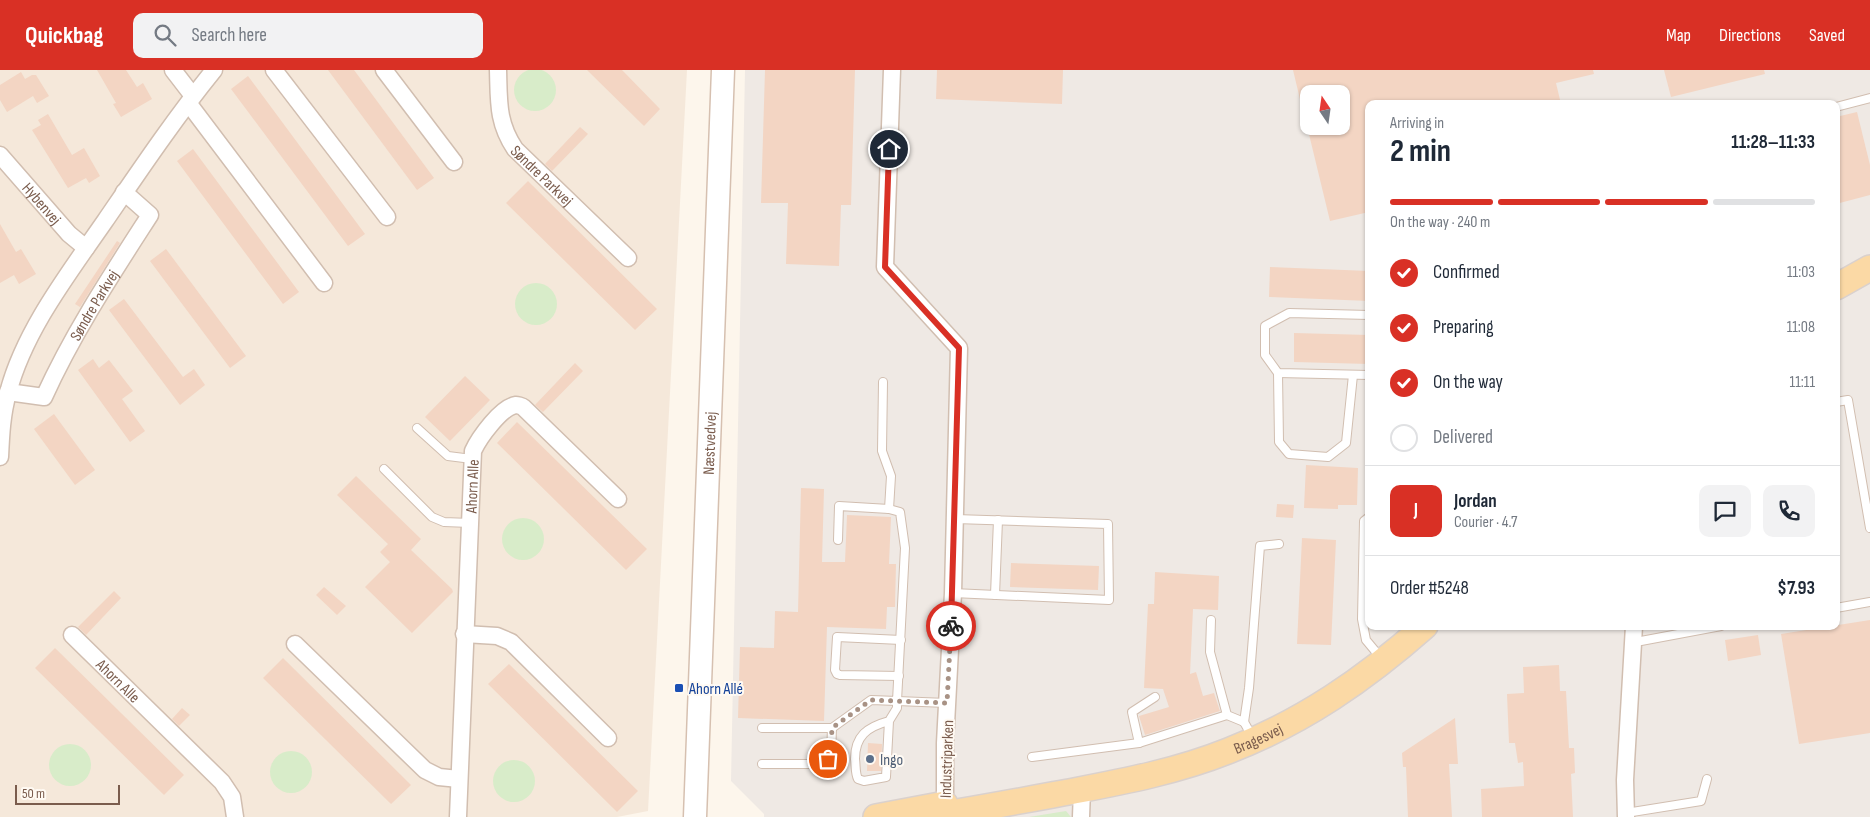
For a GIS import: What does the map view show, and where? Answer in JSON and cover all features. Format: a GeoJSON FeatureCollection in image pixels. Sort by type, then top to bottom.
{"type":"FeatureCollection","features":[{"type":"Feature","properties":{"kind":"main road","name":"Næstvedvej"},"geometry":{"type":"LineString","coordinates":[[695,817],[723,70]]}},
{"type":"Feature","properties":{"kind":"main road"},"geometry":{"type":"LineString","coordinates":[[1840,285],[1870,268]]}},
{"type":"Feature","properties":{"kind":"main road","name":"Bragesvej"},"geometry":{"type":"LineString","coordinates":[[876,817],[944,811],[1082,790],[1134,780],[1188,765],[1228,751],[1249,731],[1295,720],[1356,683],[1422,630]]}},
{"type":"Feature","properties":{"kind":"street"},"geometry":{"type":"LineString","coordinates":[[173,70],[191,100],[324,283]]}},
{"type":"Feature","properties":{"kind":"street"},"geometry":{"type":"LineString","coordinates":[[0,457],[1,423],[8,392],[22,354],[45,310],[124,192],[214,70]]}},
{"type":"Feature","properties":{"kind":"street"},"geometry":{"type":"LineString","coordinates":[[274,70],[387,217]]}},
{"type":"Feature","properties":{"kind":"street"},"geometry":{"type":"LineString","coordinates":[[384,70],[454,162]]}},
{"type":"Feature","properties":{"kind":"street","name":"Søndre Parkvej"},"geometry":{"type":"LineString","coordinates":[[498,70],[499,111],[505,134],[515,149],[628,258]]}},
{"type":"Feature","properties":{"kind":"street","name":"Industriparken"},"geometry":{"type":"LineString","coordinates":[[892,70],[885,267],[959,348],[953,593],[944,811],[907,817]]}},
{"type":"Feature","properties":{"kind":"street","name":"Hybenvej"},"geometry":{"type":"LineString","coordinates":[[0,155],[70,234],[86,248]]}},
{"type":"Feature","properties":{"kind":"street","name":"Søndre Parkvej"},"geometry":{"type":"LineString","coordinates":[[8,392],[44,396],[58,365],[82,322],[150,215],[124,192]]}},
{"type":"Feature","properties":{"kind":"street","name":"Ahorn Alle"},"geometry":{"type":"LineString","coordinates":[[458,817],[472,459],[478,439],[506,409],[516,405],[523,407],[618,499]]}},
{"type":"Feature","properties":{"kind":"street"},"geometry":{"type":"LineString","coordinates":[[1626,815],[1625,780],[1630,696],[1639,631]]}},
{"type":"Feature","properties":{"kind":"street"},"geometry":{"type":"LineString","coordinates":[[464,634],[497,636],[511,642],[608,738]]}},
{"type":"Feature","properties":{"kind":"street","name":"Ahorn Alle"},"geometry":{"type":"LineString","coordinates":[[72,635],[222,782],[232,796],[235,817]]}},
{"type":"Feature","properties":{"kind":"street"},"geometry":{"type":"LineString","coordinates":[[295,644],[425,770],[439,777],[459,779]]}},
{"type":"Feature","properties":{"kind":"street"},"geometry":{"type":"LineString","coordinates":[[1081,817],[1082,790]]}},
{"type":"Feature","properties":{"kind":"lane"},"geometry":{"type":"LineString","coordinates":[[1840,105],[1870,98]]}},
{"type":"Feature","properties":{"kind":"lane"},"geometry":{"type":"LineString","coordinates":[[1353,375],[1346,443],[1328,457],[1289,454],[1279,442],[1278,373],[1265,355],[1265,326],[1289,313],[1365,315]]}},
{"type":"Feature","properties":{"kind":"lane"},"geometry":{"type":"LineString","coordinates":[[1278,373],[1365,375]]}},
{"type":"Feature","properties":{"kind":"lane"},"geometry":{"type":"LineString","coordinates":[[883,382],[882,451],[891,476],[888,509]]}},
{"type":"Feature","properties":{"kind":"lane"},"geometry":{"type":"LineString","coordinates":[[1840,401],[1848,400],[1870,528]]}},
{"type":"Feature","properties":{"kind":"lane"},"geometry":{"type":"LineString","coordinates":[[417,428],[448,456],[472,459]]}},
{"type":"Feature","properties":{"kind":"lane"},"geometry":{"type":"LineString","coordinates":[[384,469],[432,517],[444,522],[470,523]]}},
{"type":"Feature","properties":{"kind":"lane"},"geometry":{"type":"LineString","coordinates":[[838,540],[839,506],[888,509],[900,512],[905,548],[898,701],[897,708],[889,721],[888,774],[886,777],[864,781],[858,779],[856,774],[855,746],[857,742],[874,725],[889,721]]}},
{"type":"Feature","properties":{"kind":"lane"},"geometry":{"type":"LineString","coordinates":[[953,593],[1109,600],[1108,524],[955,519]]}},
{"type":"Feature","properties":{"kind":"lane"},"geometry":{"type":"LineString","coordinates":[[995,595],[998,520]]}},
{"type":"Feature","properties":{"kind":"lane"},"geometry":{"type":"LineString","coordinates":[[1365,520],[1362,619],[1366,640],[1384,661]]}},
{"type":"Feature","properties":{"kind":"lane"},"geometry":{"type":"LineString","coordinates":[[1249,731],[1249,688],[1260,546],[1280,544]]}},
{"type":"Feature","properties":{"kind":"lane"},"geometry":{"type":"LineString","coordinates":[[1840,607],[1870,602]]}},
{"type":"Feature","properties":{"kind":"lane"},"geometry":{"type":"LineString","coordinates":[[1211,620],[1210,652],[1227,715],[1249,731]]}},
{"type":"Feature","properties":{"kind":"lane"},"geometry":{"type":"LineString","coordinates":[[1639,631],[1656,630]]}},
{"type":"Feature","properties":{"kind":"lane"},"geometry":{"type":"LineString","coordinates":[[899,676],[840,675],[835,670],[837,637],[900,640]]}},
{"type":"Feature","properties":{"kind":"lane"},"geometry":{"type":"LineString","coordinates":[[1139,742],[1132,712],[1155,697]]}},
{"type":"Feature","properties":{"kind":"lane"},"geometry":{"type":"LineString","coordinates":[[762,728],[832,728],[871,700],[947,703]]}},
{"type":"Feature","properties":{"kind":"lane"},"geometry":{"type":"LineString","coordinates":[[1032,757],[1139,742],[1227,715]]}},
{"type":"Feature","properties":{"kind":"lane"},"geometry":{"type":"LineString","coordinates":[[762,764],[818,764],[825,762],[830,754],[832,728]]}},
{"type":"Feature","properties":{"kind":"lane"},"geometry":{"type":"LineString","coordinates":[[1626,815],[1701,801],[1707,779]]}},
{"type":"Feature","properties":{"kind":"shaded area"},"geometry":{"type":"Polygon","coordinates":[[[0,70],[687,70],[648,811],[617,817],[0,817],[0,70]]]}},
{"type":"Feature","properties":{"kind":"shaded area"},"geometry":{"type":"Polygon","coordinates":[[[745,70],[1870,70],[1870,817],[764,817],[764,814],[731,781],[745,70]]]}},
{"type":"Feature","properties":{"kind":"green space"},"geometry":{"type":"Polygon","coordinates":[[[539,69],[547,72],[553,78],[556,90],[553,102],[547,108],[531,111],[523,108],[517,102],[514,86],[517,78],[523,72],[539,69]]]}},
{"type":"Feature","properties":{"kind":"green space"},"geometry":{"type":"Polygon","coordinates":[[[540,283],[548,286],[554,292],[557,304],[554,316],[548,322],[532,325],[524,322],[518,316],[515,300],[518,292],[524,286],[540,283]]]}},
{"type":"Feature","properties":{"kind":"green space"},"geometry":{"type":"Polygon","coordinates":[[[527,518],[535,521],[541,527],[544,539],[541,551],[535,557],[519,560],[511,557],[505,551],[502,535],[505,527],[511,521],[527,518]]]}},
{"type":"Feature","properties":{"kind":"green space"},"geometry":{"type":"Polygon","coordinates":[[[74,744],[82,747],[88,753],[91,765],[88,777],[82,783],[66,786],[58,783],[52,777],[49,761],[52,753],[58,747],[74,744]]]}},
{"type":"Feature","properties":{"kind":"green space"},"geometry":{"type":"Polygon","coordinates":[[[295,751],[303,754],[309,760],[312,772],[309,784],[303,790],[287,793],[279,790],[273,784],[270,768],[273,760],[279,754],[295,751]]]}},
{"type":"Feature","properties":{"kind":"green space"},"geometry":{"type":"Polygon","coordinates":[[[518,760],[526,763],[532,769],[535,781],[532,793],[526,799],[510,802],[502,799],[496,793],[493,777],[496,769],[502,763],[518,760]]]}},
{"type":"Feature","properties":{"kind":"green space"},"geometry":{"type":"Polygon","coordinates":[[[1066,811],[1071,817],[1029,817],[1066,811]]]}},
{"type":"Feature","properties":{"kind":"building"},"geometry":{"type":"Polygon","coordinates":[[[97,70],[126,70],[137,87],[143,83],[152,99],[121,117],[113,104],[116,103],[97,70]]]}},
{"type":"Feature","properties":{"kind":"building"},"geometry":{"type":"Polygon","coordinates":[[[328,70],[354,70],[434,178],[417,190],[328,70]]]}},
{"type":"Feature","properties":{"kind":"building"},"geometry":{"type":"Polygon","coordinates":[[[587,70],[622,70],[660,109],[644,126],[587,70]]]}},
{"type":"Feature","properties":{"kind":"building"},"geometry":{"type":"Polygon","coordinates":[[[765,70],[855,70],[851,205],[841,205],[839,266],[786,264],[788,203],[761,203],[765,70]]]}},
{"type":"Feature","properties":{"kind":"building"},"geometry":{"type":"Polygon","coordinates":[[[937,70],[1063,70],[1062,104],[936,99],[937,70]]]}},
{"type":"Feature","properties":{"kind":"building"},"geometry":{"type":"Polygon","coordinates":[[[1293,70],[1593,70],[1594,74],[1556,83],[1560,100],[1365,100],[1365,213],[1330,221],[1309,135],[1350,135],[1350,85],[1300,85],[1300,99],[1293,70]]]}},
{"type":"Feature","properties":{"kind":"building"},"geometry":{"type":"Polygon","coordinates":[[[1664,70],[1764,70],[1765,74],[1671,97],[1664,70]]]}},
{"type":"Feature","properties":{"kind":"building"},"geometry":{"type":"Polygon","coordinates":[[[21,72],[25,79],[36,75],[49,96],[37,103],[33,96],[7,112],[0,100],[0,85],[21,72]]]}},
{"type":"Feature","properties":{"kind":"building"},"geometry":{"type":"Polygon","coordinates":[[[248,76],[365,234],[348,246],[231,89],[248,76]]]}},
{"type":"Feature","properties":{"kind":"building"},"geometry":{"type":"Polygon","coordinates":[[[1857,112],[1870,165],[1870,195],[1840,203],[1840,116],[1857,112]]]}},
{"type":"Feature","properties":{"kind":"building"},"geometry":{"type":"Polygon","coordinates":[[[48,114],[72,155],[84,148],[100,176],[89,183],[86,178],[68,188],[32,130],[41,125],[38,120],[48,114]]]}},
{"type":"Feature","properties":{"kind":"building"},"geometry":{"type":"Polygon","coordinates":[[[580,127],[588,134],[552,171],[545,164],[580,127]]]}},
{"type":"Feature","properties":{"kind":"building"},"geometry":{"type":"Polygon","coordinates":[[[193,149],[299,292],[283,304],[177,161],[193,149]]]}},
{"type":"Feature","properties":{"kind":"building"},"geometry":{"type":"Polygon","coordinates":[[[528,181],[657,309],[635,330],[506,203],[528,181]]]}},
{"type":"Feature","properties":{"kind":"building"},"geometry":{"type":"Polygon","coordinates":[[[0,224],[16,252],[21,249],[36,274],[19,284],[14,275],[0,283],[0,224]]]}},
{"type":"Feature","properties":{"kind":"building"},"geometry":{"type":"Polygon","coordinates":[[[117,241],[120,243],[80,307],[75,304],[117,241]]]}},
{"type":"Feature","properties":{"kind":"building"},"geometry":{"type":"Polygon","coordinates":[[[166,249],[246,356],[230,368],[150,261],[166,249]]]}},
{"type":"Feature","properties":{"kind":"building"},"geometry":{"type":"Polygon","coordinates":[[[1270,267],[1365,271],[1365,301],[1269,297],[1270,267]]]}},
{"type":"Feature","properties":{"kind":"building"},"geometry":{"type":"Polygon","coordinates":[[[124,299],[183,377],[194,369],[205,385],[180,405],[109,310],[124,299]]]}},
{"type":"Feature","properties":{"kind":"building"},"geometry":{"type":"Polygon","coordinates":[[[1294,333],[1365,335],[1365,364],[1294,362],[1294,333]]]}},
{"type":"Feature","properties":{"kind":"building"},"geometry":{"type":"Polygon","coordinates":[[[93,359],[99,368],[109,360],[133,391],[122,399],[145,431],[130,442],[78,370],[93,359]]]}},
{"type":"Feature","properties":{"kind":"building"},"geometry":{"type":"Polygon","coordinates":[[[575,363],[583,371],[543,412],[535,405],[575,363]]]}},
{"type":"Feature","properties":{"kind":"building"},"geometry":{"type":"Polygon","coordinates":[[[465,376],[490,400],[450,441],[425,417],[465,376]]]}},
{"type":"Feature","properties":{"kind":"building"},"geometry":{"type":"Polygon","coordinates":[[[54,414],[95,470],[75,485],[34,429],[54,414]]]}},
{"type":"Feature","properties":{"kind":"building"},"geometry":{"type":"Polygon","coordinates":[[[517,422],[647,549],[626,570],[497,443],[517,422]]]}},
{"type":"Feature","properties":{"kind":"building"},"geometry":{"type":"Polygon","coordinates":[[[1306,465],[1358,468],[1357,505],[1338,505],[1338,509],[1304,508],[1306,465]]]}},
{"type":"Feature","properties":{"kind":"building"},"geometry":{"type":"Polygon","coordinates":[[[356,476],[421,539],[411,550],[452,589],[453,592],[412,633],[365,587],[390,562],[380,552],[388,544],[337,495],[356,476]]]}},
{"type":"Feature","properties":{"kind":"building"},"geometry":{"type":"Polygon","coordinates":[[[801,488],[824,489],[822,562],[845,562],[847,515],[891,517],[889,564],[896,564],[895,607],[887,607],[886,629],[827,627],[824,721],[738,718],[740,647],[774,648],[775,611],[798,612],[801,488]]]}},
{"type":"Feature","properties":{"kind":"building"},"geometry":{"type":"Polygon","coordinates":[[[1277,504],[1294,505],[1293,518],[1276,517],[1277,504]]]}},
{"type":"Feature","properties":{"kind":"building"},"geometry":{"type":"Polygon","coordinates":[[[1302,538],[1336,540],[1331,645],[1297,644],[1302,538]]]}},
{"type":"Feature","properties":{"kind":"building"},"geometry":{"type":"Polygon","coordinates":[[[1011,563],[1099,566],[1098,590],[1010,587],[1011,563]]]}},
{"type":"Feature","properties":{"kind":"building"},"geometry":{"type":"Polygon","coordinates":[[[1155,572],[1219,576],[1218,610],[1193,609],[1190,674],[1196,672],[1203,696],[1214,693],[1220,711],[1145,735],[1139,716],[1169,707],[1163,689],[1144,688],[1148,604],[1154,604],[1155,572]]]}},
{"type":"Feature","properties":{"kind":"building"},"geometry":{"type":"Polygon","coordinates":[[[324,587],[346,606],[337,615],[316,595],[324,587]]]}},
{"type":"Feature","properties":{"kind":"building"},"geometry":{"type":"Polygon","coordinates":[[[114,591],[121,598],[86,635],[78,627],[114,591]]]}},
{"type":"Feature","properties":{"kind":"building"},"geometry":{"type":"Polygon","coordinates":[[[1870,620],[1870,733],[1799,744],[1781,634],[1806,630],[1840,630],[1840,625],[1870,620]]]}},
{"type":"Feature","properties":{"kind":"building"},"geometry":{"type":"Polygon","coordinates":[[[1758,635],[1761,655],[1728,661],[1725,640],[1758,635]]]}},
{"type":"Feature","properties":{"kind":"building"},"geometry":{"type":"Polygon","coordinates":[[[55,648],[184,775],[164,795],[35,668],[55,648]]]}},
{"type":"Feature","properties":{"kind":"building"},"geometry":{"type":"Polygon","coordinates":[[[283,658],[411,785],[391,804],[263,678],[283,658]]]}},
{"type":"Feature","properties":{"kind":"building"},"geometry":{"type":"Polygon","coordinates":[[[509,664],[638,791],[617,812],[488,684],[509,664]]]}},
{"type":"Feature","properties":{"kind":"building"},"geometry":{"type":"Polygon","coordinates":[[[1559,665],[1560,691],[1566,691],[1569,748],[1574,748],[1575,773],[1571,774],[1573,817],[1482,817],[1481,789],[1524,786],[1523,762],[1518,763],[1515,743],[1509,743],[1507,694],[1524,693],[1523,667],[1559,665]]]}},
{"type":"Feature","properties":{"kind":"building"},"geometry":{"type":"Polygon","coordinates":[[[182,708],[190,715],[179,726],[172,719],[182,708]]]}},
{"type":"Feature","properties":{"kind":"building"},"geometry":{"type":"Polygon","coordinates":[[[1455,718],[1458,764],[1449,764],[1452,817],[1408,817],[1406,767],[1403,767],[1402,753],[1455,718]]]}},
{"type":"Feature","properties":{"kind":"building"},"geometry":{"type":"Polygon","coordinates":[[[868,743],[882,744],[881,771],[867,771],[868,743]]]}},
{"type":"Feature","properties":{"kind":"way so far"},"geometry":{"type":"LineString","coordinates":[[828,759],[832,728],[871,700],[947,703],[951,626]]}},
{"type":"Feature","properties":{"kind":"place","name":"Ahorn Allé"},"geometry":{"type":"Point","coordinates":[679,688]}},
{"type":"Feature","properties":{"kind":"place","name":"Ingo"},"geometry":{"type":"Point","coordinates":[870,759]}},
{"type":"Feature","properties":{"kind":"route"},"geometry":{"type":"LineString","coordinates":[[889,149],[885,267],[959,348],[951,626]]}}]}
